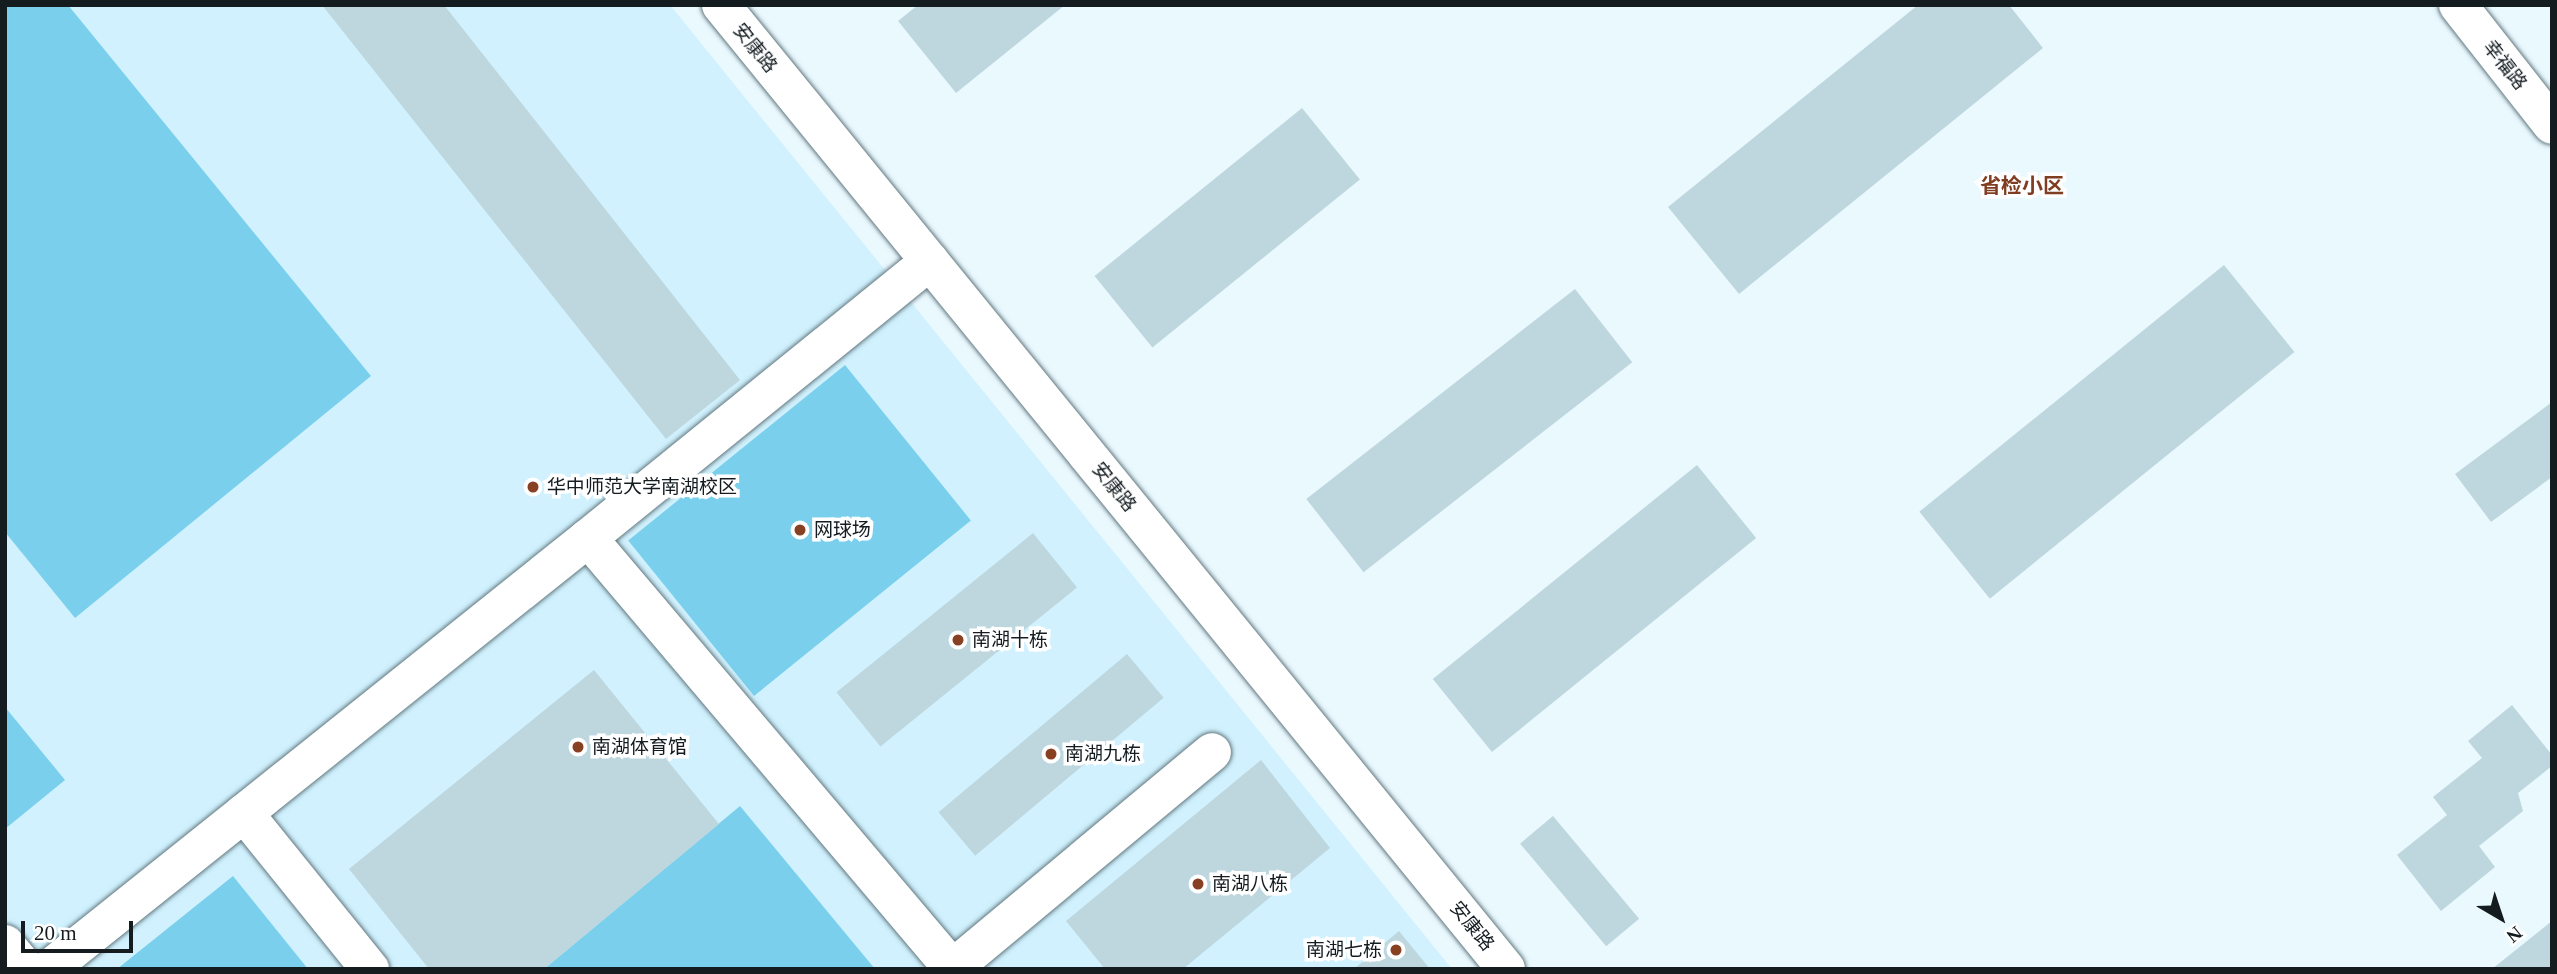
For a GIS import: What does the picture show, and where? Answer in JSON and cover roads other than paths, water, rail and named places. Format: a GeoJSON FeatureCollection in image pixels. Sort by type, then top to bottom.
{"type":"FeatureCollection","features":[{"type":"Feature","properties":{"kind":"street","name":"安康路"},"geometry":{"type":"LineString","coordinates":[[721,5],[1506,969]]}},
{"type":"Feature","properties":{"kind":"street","name":"幸福路"},"geometry":{"type":"LineString","coordinates":[[2458,5],[2552,125]]}},
{"type":"Feature","properties":{"kind":"street"},"geometry":{"type":"LineString","coordinates":[[49,969],[930,261]]}},
{"type":"Feature","properties":{"kind":"street"},"geometry":{"type":"LineString","coordinates":[[588,538],[953,968],[1212,752]]}},
{"type":"Feature","properties":{"kind":"street"},"geometry":{"type":"LineString","coordinates":[[244,813],[370,969]]}},
{"type":"Feature","properties":{"kind":"street"},"geometry":{"type":"LineString","coordinates":[[5,944],[26,969]]}},
{"type":"Feature","properties":{"kind":"place","name":"华中师范大学南湖校区"},"geometry":{"type":"Point","coordinates":[533,487]}},
{"type":"Feature","properties":{"kind":"place","name":"网球场"},"geometry":{"type":"Point","coordinates":[800,530]}},
{"type":"Feature","properties":{"kind":"place","name":"南湖十栋"},"geometry":{"type":"Point","coordinates":[958,640]}},
{"type":"Feature","properties":{"kind":"place","name":"南湖体育馆"},"geometry":{"type":"Point","coordinates":[578,747]}},
{"type":"Feature","properties":{"kind":"place","name":"南湖九栋"},"geometry":{"type":"Point","coordinates":[1051,754]}},
{"type":"Feature","properties":{"kind":"place","name":"南湖八栋"},"geometry":{"type":"Point","coordinates":[1198,884]}},
{"type":"Feature","properties":{"kind":"place","name":"南湖七栋"},"geometry":{"type":"Point","coordinates":[1396,950]}},
{"type":"Feature","properties":{"kind":"district","name":"省检小区"},"geometry":{"type":"Point","coordinates":[2022,186]}}]}
